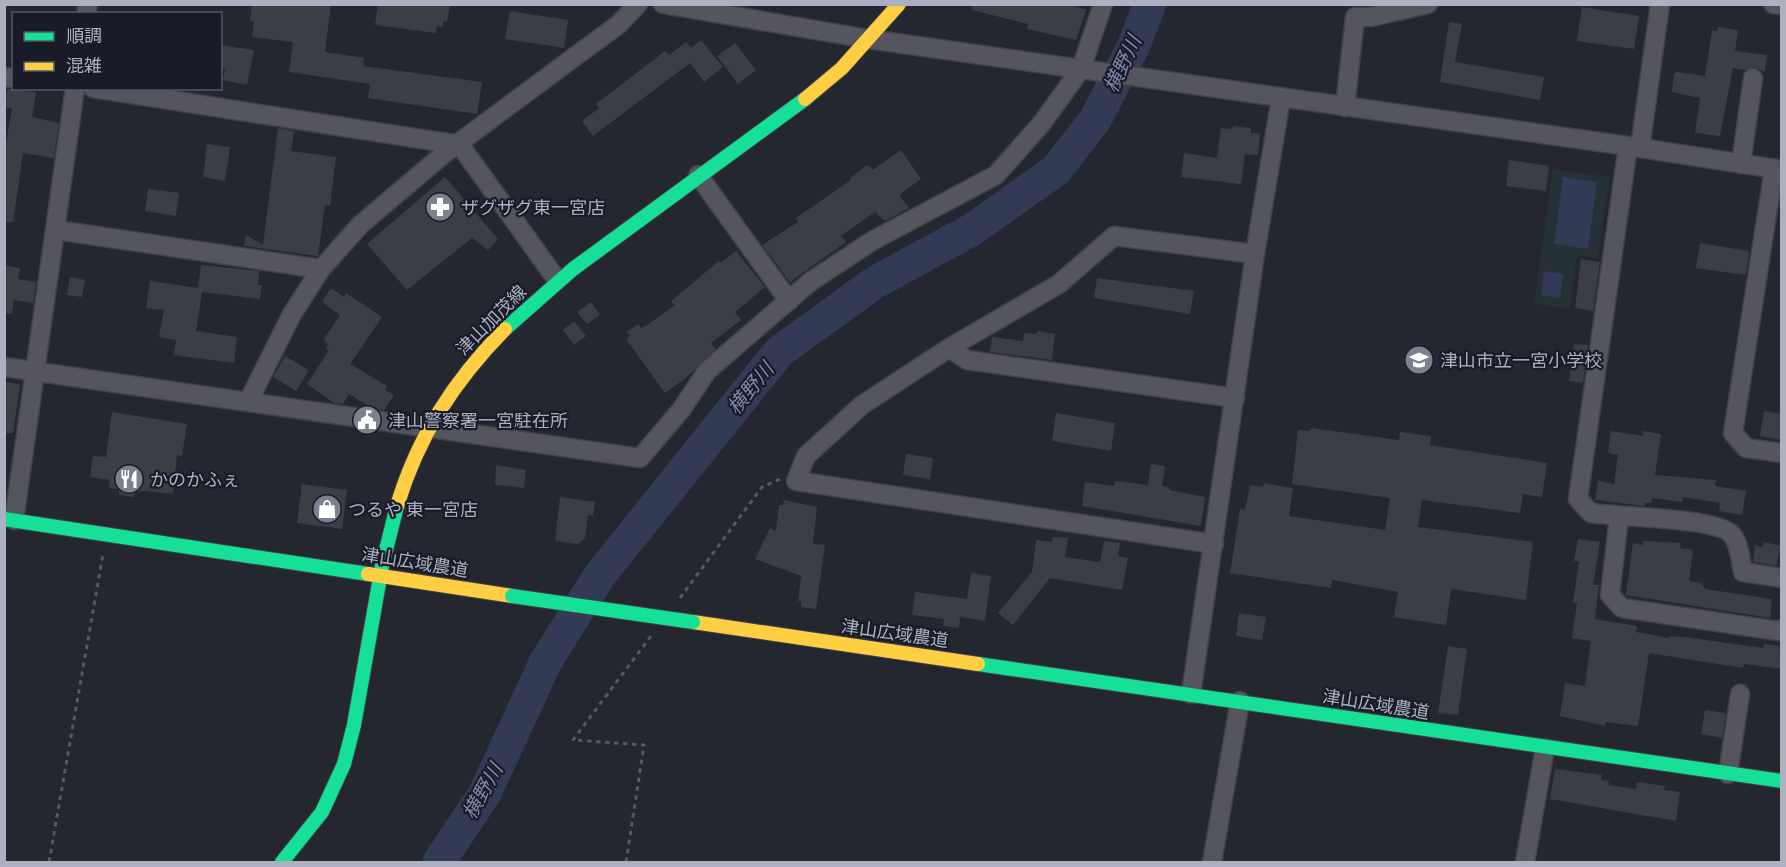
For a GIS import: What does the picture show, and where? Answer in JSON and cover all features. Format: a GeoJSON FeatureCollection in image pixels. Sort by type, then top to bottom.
{"type":"FeatureCollection","features":[{"type":"Feature","properties":{"kind":"street"},"geometry":{"type":"LineString","coordinates":[[248,402],[292,314],[321,268],[360,225],[402,188],[620,24],[638,4]]}},
{"type":"Feature","properties":{"kind":"street"},"geometry":{"type":"LineString","coordinates":[[663,4],[868,39],[1634,147],[1778,170],[1733,433],[1746,448],[1782,453]]}},
{"type":"Feature","properties":{"kind":"street","name":"津山加茂線"},"geometry":{"type":"LineString","coordinates":[[282,862],[300,843],[328,802],[339,776],[351,741],[393,519],[411,463],[427,429],[469,365],[557,280],[817,90],[842,68],[898,4]]}},
{"type":"Feature","properties":{"kind":"street"},"geometry":{"type":"LineString","coordinates":[[4,367],[640,458],[681,410],[707,371],[810,282],[872,241],[996,174],[1042,123],[1082,70],[1103,4]]}},
{"type":"Feature","properties":{"kind":"street"},"geometry":{"type":"LineString","coordinates":[[1345,107],[1356,11],[1371,17],[1428,4]]}},
{"type":"Feature","properties":{"kind":"street"},"geometry":{"type":"LineString","coordinates":[[1660,4],[1634,147],[1578,499],[1591,513],[1690,522],[1728,531],[1736,539],[1743,572],[1782,578]]}},
{"type":"Feature","properties":{"kind":"street"},"geometry":{"type":"LineString","coordinates":[[1773,4],[1782,5]]}},
{"type":"Feature","properties":{"kind":"street"},"geometry":{"type":"LineString","coordinates":[[1741,164],[1753,78]]}},
{"type":"Feature","properties":{"kind":"street"},"geometry":{"type":"LineString","coordinates":[[9,519],[35,372],[75,90]]}},
{"type":"Feature","properties":{"kind":"street"},"geometry":{"type":"LineString","coordinates":[[106,90],[460,145],[557,280]]}},
{"type":"Feature","properties":{"kind":"street"},"geometry":{"type":"LineString","coordinates":[[1191,694],[1255,254],[1281,98]]}},
{"type":"Feature","properties":{"kind":"street"},"geometry":{"type":"LineString","coordinates":[[698,175],[789,301]]}},
{"type":"Feature","properties":{"kind":"street"},"geometry":{"type":"LineString","coordinates":[[56,230],[321,268]]}},
{"type":"Feature","properties":{"kind":"street"},"geometry":{"type":"LineString","coordinates":[[1214,544],[796,481],[806,456],[862,405],[949,348],[1059,284],[1114,236],[1255,254]]}},
{"type":"Feature","properties":{"kind":"street"},"geometry":{"type":"LineString","coordinates":[[949,348],[967,360],[1235,398]]}},
{"type":"Feature","properties":{"kind":"street"},"geometry":{"type":"LineString","coordinates":[[1619,517],[1610,595],[1622,608],[1779,631],[1782,629]]}},
{"type":"Feature","properties":{"kind":"street","name":"津山広域農道"},"geometry":{"type":"LineString","coordinates":[[9,519],[512,596],[1782,781]]}},
{"type":"Feature","properties":{"kind":"street"},"geometry":{"type":"LineString","coordinates":[[1728,774],[1740,694]]}},
{"type":"Feature","properties":{"kind":"street"},"geometry":{"type":"LineString","coordinates":[[1212,862],[1240,701]]}},
{"type":"Feature","properties":{"kind":"street"},"geometry":{"type":"LineString","coordinates":[[1525,862],[1545,748]]}},
{"type":"Feature","properties":{"kind":"path"},"geometry":{"type":"LineString","coordinates":[[678,600],[762,487],[777,478],[796,481]]}},
{"type":"Feature","properties":{"kind":"path"},"geometry":{"type":"LineString","coordinates":[[49,862],[107,534]]}},
{"type":"Feature","properties":{"kind":"path"},"geometry":{"type":"LineString","coordinates":[[626,862],[644,745],[573,740],[657,628]]}},
{"type":"Feature","properties":{"kind":"shaded area"},"geometry":{"type":"Polygon","coordinates":[[[1553,169],[1610,177],[1598,258],[1577,255],[1570,309],[1534,304],[1553,169]]]}},
{"type":"Feature","properties":{"kind":"water"},"geometry":{"type":"Polygon","coordinates":[[[1563,177],[1597,182],[1588,249],[1554,244],[1563,177]]]}},
{"type":"Feature","properties":{"kind":"water"},"geometry":{"type":"Polygon","coordinates":[[[1544,271],[1563,274],[1560,298],[1541,295],[1544,271]]]}},
{"type":"Feature","properties":{"kind":"building"},"geometry":{"type":"Polygon","coordinates":[[[252,4],[331,4],[325,52],[364,58],[363,66],[482,82],[477,114],[368,98],[370,84],[289,72],[293,42],[252,37],[254,22],[250,21],[252,4]]]}},
{"type":"Feature","properties":{"kind":"building"},"geometry":{"type":"Polygon","coordinates":[[[378,4],[450,6],[447,22],[443,21],[443,27],[437,26],[436,33],[375,25],[378,4]]]}},
{"type":"Feature","properties":{"kind":"building"},"geometry":{"type":"Polygon","coordinates":[[[973,4],[1067,4],[1086,10],[1076,40],[1027,29],[1028,24],[972,10],[973,4]]]}},
{"type":"Feature","properties":{"kind":"building"},"geometry":{"type":"Polygon","coordinates":[[[1582,7],[1639,16],[1634,49],[1577,41],[1582,7]]]}},
{"type":"Feature","properties":{"kind":"building"},"geometry":{"type":"Polygon","coordinates":[[[510,11],[568,20],[564,48],[505,39],[510,11]]]}},
{"type":"Feature","properties":{"kind":"building"},"geometry":{"type":"Polygon","coordinates":[[[1449,22],[1462,24],[1455,62],[1544,77],[1540,100],[1440,82],[1449,22]]]}},
{"type":"Feature","properties":{"kind":"building"},"geometry":{"type":"Polygon","coordinates":[[[1718,27],[1738,30],[1735,51],[1767,55],[1765,72],[1754,67],[1746,70],[1733,68],[1720,136],[1695,133],[1700,98],[1672,92],[1674,74],[1677,72],[1705,76],[1712,30],[1717,31],[1718,27]]]}},
{"type":"Feature","properties":{"kind":"building"},"geometry":{"type":"Polygon","coordinates":[[[701,40],[723,67],[704,82],[690,63],[593,136],[582,121],[599,108],[596,104],[665,51],[669,55],[686,42],[691,48],[701,40]]]}},
{"type":"Feature","properties":{"kind":"building"},"geometry":{"type":"Polygon","coordinates":[[[735,43],[756,70],[738,84],[717,56],[735,43]]]}},
{"type":"Feature","properties":{"kind":"building"},"geometry":{"type":"Polygon","coordinates":[[[222,45],[254,50],[247,85],[223,80],[225,69],[222,68],[222,45]]]}},
{"type":"Feature","properties":{"kind":"building"},"geometry":{"type":"Polygon","coordinates":[[[7,89],[36,92],[32,117],[59,123],[54,158],[23,153],[13,222],[4,222],[4,155],[12,108],[4,107],[7,89]]]}},
{"type":"Feature","properties":{"kind":"building"},"geometry":{"type":"Polygon","coordinates":[[[1233,126],[1251,128],[1251,133],[1260,134],[1258,155],[1245,154],[1241,184],[1181,177],[1184,153],[1217,158],[1221,128],[1232,129],[1233,126]]]}},
{"type":"Feature","properties":{"kind":"building"},"geometry":{"type":"Polygon","coordinates":[[[278,128],[294,131],[291,151],[336,157],[330,206],[325,205],[318,256],[244,246],[246,235],[263,245],[278,128]]]}},
{"type":"Feature","properties":{"kind":"building"},"geometry":{"type":"Polygon","coordinates":[[[207,144],[230,147],[225,181],[203,177],[207,144]]]}},
{"type":"Feature","properties":{"kind":"building"},"geometry":{"type":"Polygon","coordinates":[[[901,150],[921,179],[899,195],[909,208],[885,221],[875,212],[841,236],[846,242],[790,282],[762,245],[798,222],[796,218],[851,180],[850,178],[867,165],[873,170],[901,150]]]}},
{"type":"Feature","properties":{"kind":"building"},"geometry":{"type":"Polygon","coordinates":[[[1509,160],[1549,166],[1546,191],[1506,186],[1509,160]]]}},
{"type":"Feature","properties":{"kind":"building","name":"ザグザグ東一宮店"},"geometry":{"type":"Polygon","coordinates":[[[445,177],[498,239],[488,250],[472,238],[407,290],[367,244],[445,177]]]}},
{"type":"Feature","properties":{"kind":"building"},"geometry":{"type":"Polygon","coordinates":[[[148,189],[179,193],[176,216],[145,211],[148,189]]]}},
{"type":"Feature","properties":{"kind":"building"},"geometry":{"type":"Polygon","coordinates":[[[1700,243],[1749,251],[1746,275],[1696,268],[1700,243]]]}},
{"type":"Feature","properties":{"kind":"building"},"geometry":{"type":"Polygon","coordinates":[[[736,251],[765,287],[735,312],[741,320],[711,343],[716,349],[686,378],[665,393],[626,339],[630,336],[627,332],[638,324],[641,328],[647,325],[675,305],[671,301],[719,261],[720,263],[736,251]]]}},
{"type":"Feature","properties":{"kind":"building"},"geometry":{"type":"Polygon","coordinates":[[[1581,259],[1600,262],[1593,311],[1575,308],[1581,259]]]}},
{"type":"Feature","properties":{"kind":"building"},"geometry":{"type":"Polygon","coordinates":[[[4,265],[20,268],[18,279],[36,282],[33,303],[14,300],[12,314],[4,313],[4,265]]]}},
{"type":"Feature","properties":{"kind":"building"},"geometry":{"type":"Polygon","coordinates":[[[201,265],[259,271],[258,285],[262,285],[260,299],[202,292],[196,331],[237,337],[234,363],[174,355],[176,340],[159,337],[164,310],[146,308],[150,281],[198,288],[201,265]]]}},
{"type":"Feature","properties":{"kind":"building"},"geometry":{"type":"Polygon","coordinates":[[[70,277],[85,280],[82,297],[67,295],[70,277]]]}},
{"type":"Feature","properties":{"kind":"building"},"geometry":{"type":"Polygon","coordinates":[[[1097,278],[1194,291],[1190,314],[1094,298],[1097,278]]]}},
{"type":"Feature","properties":{"kind":"building"},"geometry":{"type":"Polygon","coordinates":[[[331,288],[344,297],[346,293],[382,317],[350,364],[387,386],[385,390],[394,395],[384,410],[372,408],[349,394],[343,404],[334,403],[307,384],[329,350],[326,348],[328,344],[324,341],[325,337],[340,315],[322,302],[331,288]]]}},
{"type":"Feature","properties":{"kind":"building"},"geometry":{"type":"Polygon","coordinates":[[[591,302],[600,315],[587,324],[577,312],[591,302]]]}},
{"type":"Feature","properties":{"kind":"building"},"geometry":{"type":"Polygon","coordinates":[[[574,321],[586,336],[574,345],[563,330],[574,321]]]}},
{"type":"Feature","properties":{"kind":"building"},"geometry":{"type":"Polygon","coordinates":[[[1037,331],[1055,334],[1052,360],[990,352],[992,337],[1023,341],[1024,333],[1037,334],[1037,331]]]}},
{"type":"Feature","properties":{"kind":"building"},"geometry":{"type":"Polygon","coordinates":[[[1574,344],[1588,345],[1583,383],[1569,381],[1574,344]]]}},
{"type":"Feature","properties":{"kind":"building"},"geometry":{"type":"Polygon","coordinates":[[[285,356],[309,370],[296,391],[273,377],[285,356]]]}},
{"type":"Feature","properties":{"kind":"building"},"geometry":{"type":"Polygon","coordinates":[[[4,382],[20,384],[13,433],[4,433],[4,382]]]}},
{"type":"Feature","properties":{"kind":"building"},"geometry":{"type":"Polygon","coordinates":[[[1764,411],[1782,414],[1782,440],[1760,436],[1764,411]]]}},
{"type":"Feature","properties":{"kind":"building"},"geometry":{"type":"Polygon","coordinates":[[[112,412],[187,424],[182,456],[177,455],[173,494],[146,491],[135,492],[134,497],[119,495],[119,489],[109,488],[110,480],[90,477],[93,456],[106,457],[112,412]]]}},
{"type":"Feature","properties":{"kind":"building"},"geometry":{"type":"Polygon","coordinates":[[[1056,413],[1115,423],[1111,451],[1052,441],[1056,413]]]}},
{"type":"Feature","properties":{"kind":"building"},"geometry":{"type":"Polygon","coordinates":[[[1311,428],[1399,440],[1400,432],[1431,436],[1430,445],[1547,463],[1542,497],[1523,494],[1520,513],[1422,500],[1418,527],[1533,542],[1526,600],[1451,589],[1446,625],[1394,617],[1398,592],[1332,580],[1331,588],[1230,573],[1240,509],[1245,510],[1250,485],[1263,487],[1264,483],[1293,488],[1289,516],[1385,530],[1390,498],[1292,484],[1298,430],[1310,431],[1311,428]]]}},
{"type":"Feature","properties":{"kind":"building"},"geometry":{"type":"Polygon","coordinates":[[[1611,431],[1643,436],[1643,431],[1661,434],[1655,475],[1716,480],[1715,486],[1746,491],[1742,515],[1719,511],[1720,503],[1683,497],[1682,502],[1652,498],[1651,503],[1645,503],[1645,506],[1595,500],[1598,481],[1614,484],[1618,455],[1608,453],[1611,431]]]}},
{"type":"Feature","properties":{"kind":"building"},"geometry":{"type":"Polygon","coordinates":[[[906,454],[933,458],[930,479],[903,475],[906,454]]]}},
{"type":"Feature","properties":{"kind":"building"},"geometry":{"type":"Polygon","coordinates":[[[1151,464],[1165,466],[1162,486],[1169,487],[1169,490],[1205,497],[1201,526],[1082,506],[1085,482],[1114,486],[1115,481],[1148,485],[1151,464]]]}},
{"type":"Feature","properties":{"kind":"building"},"geometry":{"type":"Polygon","coordinates":[[[496,465],[526,470],[524,488],[495,485],[496,465]]]}},
{"type":"Feature","properties":{"kind":"building"},"geometry":{"type":"Polygon","coordinates":[[[302,484],[347,490],[342,529],[297,523],[302,484]]]}},
{"type":"Feature","properties":{"kind":"building"},"geometry":{"type":"Polygon","coordinates":[[[560,497],[595,502],[593,516],[588,515],[585,538],[578,544],[555,541],[560,497]]]}},
{"type":"Feature","properties":{"kind":"building"},"geometry":{"type":"Polygon","coordinates":[[[784,500],[817,507],[813,544],[825,545],[816,609],[801,607],[801,601],[798,601],[801,576],[755,559],[770,528],[776,531],[779,505],[783,505],[784,500]]]}},
{"type":"Feature","properties":{"kind":"building"},"geometry":{"type":"Polygon","coordinates":[[[1053,537],[1068,538],[1065,557],[1100,562],[1104,541],[1120,543],[1118,556],[1128,558],[1122,590],[1050,578],[1013,625],[998,613],[1032,572],[1036,540],[1052,542],[1053,537]]]}},
{"type":"Feature","properties":{"kind":"building"},"geometry":{"type":"Polygon","coordinates":[[[1578,539],[1600,542],[1593,585],[1599,585],[1595,619],[1637,626],[1636,632],[1669,638],[1669,636],[1685,637],[1763,648],[1764,644],[1779,646],[1782,669],[1744,664],[1743,668],[1649,653],[1638,726],[1605,722],[1605,726],[1560,716],[1565,683],[1585,686],[1591,641],[1572,638],[1577,603],[1573,603],[1579,561],[1574,561],[1578,539]]]}},
{"type":"Feature","properties":{"kind":"building"},"geometry":{"type":"Polygon","coordinates":[[[1643,541],[1681,543],[1680,548],[1693,550],[1689,581],[1701,583],[1705,589],[1772,599],[1770,618],[1626,595],[1633,543],[1643,545],[1643,541]]]}},
{"type":"Feature","properties":{"kind":"building"},"geometry":{"type":"Polygon","coordinates":[[[1764,542],[1781,546],[1776,566],[1753,562],[1755,545],[1762,547],[1764,542]]]}},
{"type":"Feature","properties":{"kind":"building"},"geometry":{"type":"Polygon","coordinates":[[[971,573],[991,576],[985,621],[960,617],[959,628],[943,626],[944,619],[912,615],[915,592],[967,599],[971,573]]]}},
{"type":"Feature","properties":{"kind":"building"},"geometry":{"type":"Polygon","coordinates":[[[1239,613],[1266,617],[1262,640],[1236,636],[1239,613]]]}},
{"type":"Feature","properties":{"kind":"building"},"geometry":{"type":"Polygon","coordinates":[[[1448,646],[1467,649],[1458,715],[1438,713],[1448,646]]]}},
{"type":"Feature","properties":{"kind":"building"},"geometry":{"type":"Polygon","coordinates":[[[1705,710],[1726,713],[1722,738],[1701,734],[1705,710]]]}},
{"type":"Feature","properties":{"kind":"building"},"geometry":{"type":"Polygon","coordinates":[[[1555,769],[1602,775],[1601,780],[1609,781],[1608,785],[1636,789],[1637,782],[1665,786],[1664,790],[1680,792],[1676,821],[1550,799],[1555,769]]]}},
{"type":"Feature","properties":{"kind":"waterway","name":"横野川"},"geometry":{"type":"LineString","coordinates":[[439,862],[485,793],[546,661],[600,575],[779,352],[874,283],[973,229],[1056,170],[1095,120],[1133,47],[1150,4]]}},
{"type":"Feature","properties":{"kind":"traffic: fast"},"geometry":{"type":"LineString","coordinates":[[505,329],[573,269],[805,99]]}},
{"type":"Feature","properties":{"kind":"traffic: fast"},"geometry":{"type":"LineString","coordinates":[[282,862],[322,812],[344,764],[354,725],[382,566],[397,506]]}},
{"type":"Feature","properties":{"kind":"traffic: fast"},"geometry":{"type":"LineString","coordinates":[[4,519],[368,574]]}},
{"type":"Feature","properties":{"kind":"traffic: fast"},"geometry":{"type":"LineString","coordinates":[[512,596],[693,622]]}},
{"type":"Feature","properties":{"kind":"traffic: fast"},"geometry":{"type":"LineString","coordinates":[[978,664],[1782,781]]}},
{"type":"Feature","properties":{"kind":"traffic: slow"},"geometry":{"type":"LineString","coordinates":[[805,99],[842,68],[899,4]]}},
{"type":"Feature","properties":{"kind":"traffic: slow"},"geometry":{"type":"LineString","coordinates":[[397,506],[416,456],[440,411],[454,389],[505,329]]}},
{"type":"Feature","properties":{"kind":"traffic: slow"},"geometry":{"type":"LineString","coordinates":[[368,574],[512,596]]}},
{"type":"Feature","properties":{"kind":"traffic: slow"},"geometry":{"type":"LineString","coordinates":[[693,622],[978,664]]}},
{"type":"Feature","properties":{"kind":"place","name":"ザグザグ東一宮店"},"geometry":{"type":"Point","coordinates":[440,207]}},
{"type":"Feature","properties":{"kind":"place","name":"津山市立一宮小学校"},"geometry":{"type":"Point","coordinates":[1419,360]}},
{"type":"Feature","properties":{"kind":"place","name":"津山警察署一宮駐在所"},"geometry":{"type":"Point","coordinates":[367,420]}},
{"type":"Feature","properties":{"kind":"place","name":"かのかふぇ"},"geometry":{"type":"Point","coordinates":[129,479]}},
{"type":"Feature","properties":{"kind":"place","name":"つるや 東一宮店"},"geometry":{"type":"Point","coordinates":[327,509]}}]}
